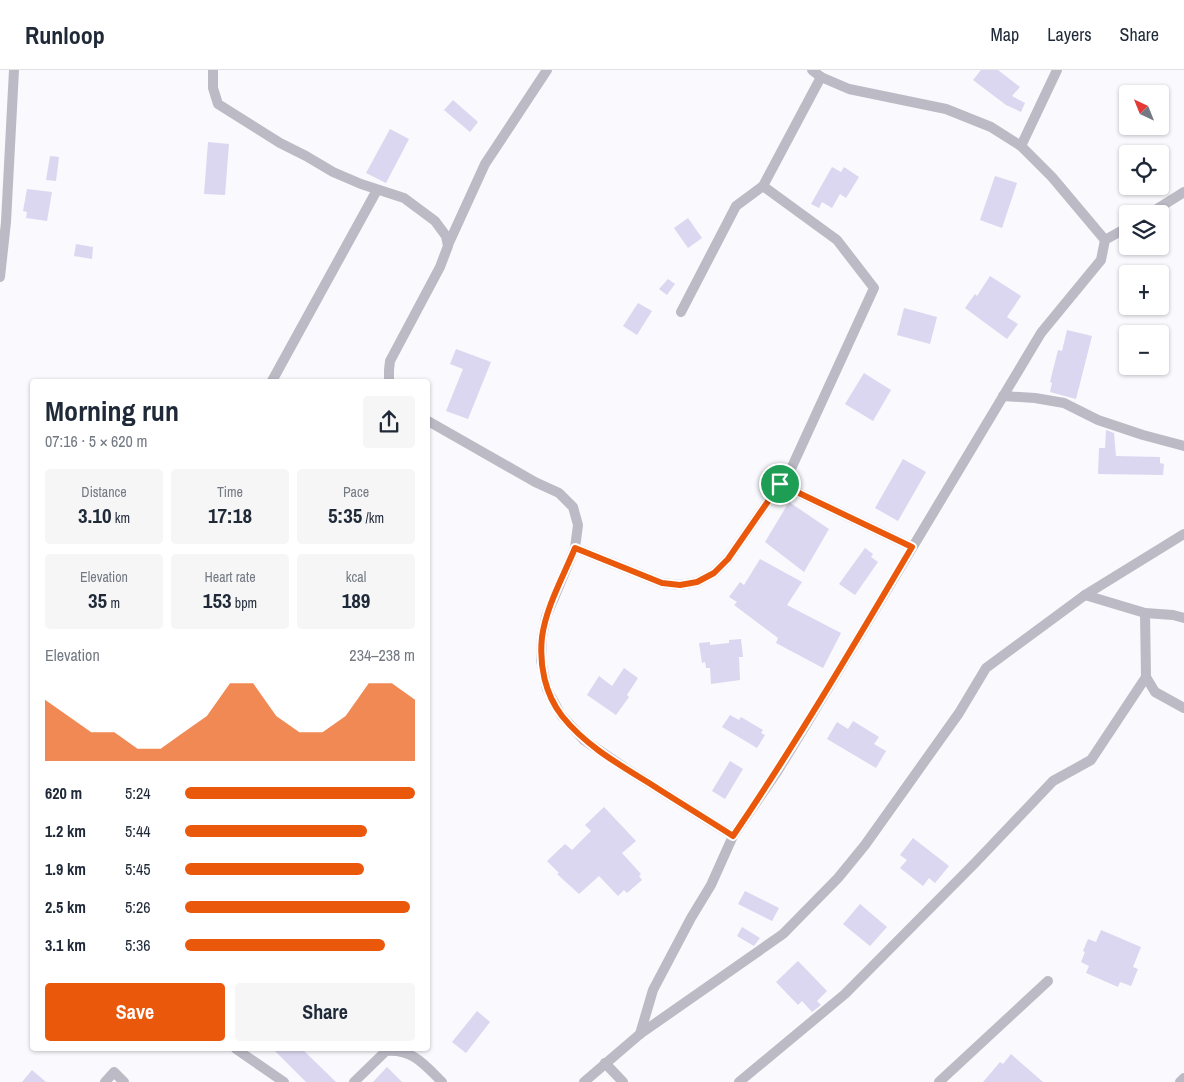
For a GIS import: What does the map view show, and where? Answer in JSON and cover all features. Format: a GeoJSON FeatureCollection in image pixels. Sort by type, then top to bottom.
{"type":"FeatureCollection","features":[{"type":"Feature","properties":{"kind":"street"},"geometry":{"type":"LineString","coordinates":[[0,277],[6,222],[14,70]]}},
{"type":"Feature","properties":{"kind":"street"},"geometry":{"type":"LineString","coordinates":[[213,70],[213,88],[218,104],[280,143],[333,172],[377,190],[404,198],[435,221],[446,236],[448,246]]}},
{"type":"Feature","properties":{"kind":"street"},"geometry":{"type":"LineString","coordinates":[[812,70],[821,77],[849,89],[946,109],[991,127],[1021,146],[1052,177],[1105,240]]}},
{"type":"Feature","properties":{"kind":"street"},"geometry":{"type":"LineString","coordinates":[[1021,146],[1057,70]]}},
{"type":"Feature","properties":{"kind":"street"},"geometry":{"type":"LineString","coordinates":[[389,379],[390,360],[440,267],[485,164],[543,71]]}},
{"type":"Feature","properties":{"kind":"street"},"geometry":{"type":"LineString","coordinates":[[681,312],[736,206],[763,186],[821,77]]}},
{"type":"Feature","properties":{"kind":"street"},"geometry":{"type":"LineString","coordinates":[[575,548],[662,583],[680,585],[697,582],[714,573],[728,559],[790,471],[874,288],[837,240],[763,186]]}},
{"type":"Feature","properties":{"kind":"street"},"geometry":{"type":"LineString","coordinates":[[273,379],[377,190]]}},
{"type":"Feature","properties":{"kind":"street"},"geometry":{"type":"LineString","coordinates":[[1163,205],[1184,192]]}},
{"type":"Feature","properties":{"kind":"street"},"geometry":{"type":"LineString","coordinates":[[640,1034],[653,990],[711,884],[733,836],[777,772],[809,720],[1045,327],[1101,260],[1105,240],[1119,232]]}},
{"type":"Feature","properties":{"kind":"street"},"geometry":{"type":"LineString","coordinates":[[1003,396],[1035,398],[1064,403],[1098,420],[1184,446]]}},
{"type":"Feature","properties":{"kind":"street"},"geometry":{"type":"LineString","coordinates":[[430,422],[535,482],[559,493],[573,507],[578,525],[575,548],[546,617],[542,637],[541,660],[547,689],[561,716],[584,740],[733,836]]}},
{"type":"Feature","properties":{"kind":"street"},"geometry":{"type":"LineString","coordinates":[[780,484],[912,547]]}},
{"type":"Feature","properties":{"kind":"street"},"geometry":{"type":"LineString","coordinates":[[584,1082],[640,1034],[782,934],[838,878],[865,845],[959,713],[986,668],[1085,595],[1184,534]]}},
{"type":"Feature","properties":{"kind":"street"},"geometry":{"type":"LineString","coordinates":[[1085,595],[1145,613],[1173,615],[1184,618]]}},
{"type":"Feature","properties":{"kind":"street"},"geometry":{"type":"LineString","coordinates":[[1145,613],[1146,677],[1156,692],[1184,708]]}},
{"type":"Feature","properties":{"kind":"street"},"geometry":{"type":"LineString","coordinates":[[739,1082],[844,994],[975,864],[1053,780],[1091,760],[1146,677]]}},
{"type":"Feature","properties":{"kind":"street"},"geometry":{"type":"LineString","coordinates":[[939,1082],[1048,980]]}},
{"type":"Feature","properties":{"kind":"street"},"geometry":{"type":"LineString","coordinates":[[239,1051],[284,1082]]}},
{"type":"Feature","properties":{"kind":"street"},"geometry":{"type":"LineString","coordinates":[[354,1082],[386,1051]]}},
{"type":"Feature","properties":{"kind":"street"},"geometry":{"type":"LineString","coordinates":[[401,1051],[418,1058],[442,1082]]}},
{"type":"Feature","properties":{"kind":"street"},"geometry":{"type":"LineString","coordinates":[[605,1063],[623,1082]]}},
{"type":"Feature","properties":{"kind":"street"},"geometry":{"type":"LineString","coordinates":[[105,1082],[114,1072],[124,1082]]}},
{"type":"Feature","properties":{"kind":"street"},"geometry":{"type":"LineString","coordinates":[[1180,1082],[1184,1078]]}},
{"type":"Feature","properties":{"kind":"building"},"geometry":{"type":"Polygon","coordinates":[[[981,70],[998,70],[1020,87],[1012,96],[1025,103],[1021,112],[1006,105],[973,80],[981,70]]]}},
{"type":"Feature","properties":{"kind":"building"},"geometry":{"type":"Polygon","coordinates":[[[453,100],[478,122],[470,132],[444,110],[453,100]]]}},
{"type":"Feature","properties":{"kind":"building"},"geometry":{"type":"Polygon","coordinates":[[[390,129],[409,139],[386,183],[366,173],[390,129]]]}},
{"type":"Feature","properties":{"kind":"building"},"geometry":{"type":"Polygon","coordinates":[[[208,142],[229,144],[225,195],[204,194],[208,142]]]}},
{"type":"Feature","properties":{"kind":"building"},"geometry":{"type":"Polygon","coordinates":[[[50,156],[59,157],[56,181],[46,180],[50,156]]]}},
{"type":"Feature","properties":{"kind":"building"},"geometry":{"type":"Polygon","coordinates":[[[832,167],[841,172],[844,167],[859,177],[846,198],[840,194],[832,208],[822,202],[819,208],[811,204],[832,167]]]}},
{"type":"Feature","properties":{"kind":"building"},"geometry":{"type":"Polygon","coordinates":[[[995,176],[1017,183],[1002,228],[980,220],[995,176]]]}},
{"type":"Feature","properties":{"kind":"building"},"geometry":{"type":"Polygon","coordinates":[[[27,189],[52,192],[47,221],[26,218],[27,212],[23,211],[27,189]]]}},
{"type":"Feature","properties":{"kind":"building"},"geometry":{"type":"Polygon","coordinates":[[[688,218],[702,238],[688,248],[674,228],[688,218]]]}},
{"type":"Feature","properties":{"kind":"building"},"geometry":{"type":"Polygon","coordinates":[[[76,244],[93,247],[92,259],[74,256],[76,244]]]}},
{"type":"Feature","properties":{"kind":"building"},"geometry":{"type":"Polygon","coordinates":[[[990,276],[1021,296],[1007,317],[1018,324],[1007,339],[965,308],[975,294],[977,296],[990,276]]]}},
{"type":"Feature","properties":{"kind":"building"},"geometry":{"type":"Polygon","coordinates":[[[668,279],[675,284],[667,295],[659,289],[668,279]]]}},
{"type":"Feature","properties":{"kind":"building"},"geometry":{"type":"Polygon","coordinates":[[[638,303],[652,311],[637,335],[623,326],[638,303]]]}},
{"type":"Feature","properties":{"kind":"building"},"geometry":{"type":"Polygon","coordinates":[[[904,308],[937,317],[930,344],[897,335],[904,308]]]}},
{"type":"Feature","properties":{"kind":"building"},"geometry":{"type":"Polygon","coordinates":[[[1067,330],[1092,336],[1076,399],[1050,392],[1052,383],[1050,382],[1058,350],[1062,351],[1067,330]]]}},
{"type":"Feature","properties":{"kind":"building"},"geometry":{"type":"Polygon","coordinates":[[[456,349],[491,362],[468,419],[446,411],[463,369],[450,364],[456,349]]]}},
{"type":"Feature","properties":{"kind":"building"},"geometry":{"type":"Polygon","coordinates":[[[864,373],[891,390],[873,421],[845,404],[864,373]]]}},
{"type":"Feature","properties":{"kind":"building"},"geometry":{"type":"Polygon","coordinates":[[[1106,430],[1114,433],[1116,456],[1160,457],[1160,463],[1164,464],[1163,475],[1098,474],[1099,448],[1105,448],[1106,430]]]}},
{"type":"Feature","properties":{"kind":"building"},"geometry":{"type":"Polygon","coordinates":[[[903,459],[926,472],[898,521],[875,508],[903,459]]]}},
{"type":"Feature","properties":{"kind":"building"},"geometry":{"type":"Polygon","coordinates":[[[789,502],[829,529],[804,572],[765,542],[789,502]]]}},
{"type":"Feature","properties":{"kind":"building"},"geometry":{"type":"Polygon","coordinates":[[[865,548],[873,554],[871,557],[878,562],[855,595],[839,584],[865,548]]]}},
{"type":"Feature","properties":{"kind":"building"},"geometry":{"type":"Polygon","coordinates":[[[760,559],[802,582],[787,605],[841,633],[823,668],[776,643],[778,638],[734,605],[737,602],[729,597],[740,582],[744,585],[760,559]]]}},
{"type":"Feature","properties":{"kind":"building"},"geometry":{"type":"Polygon","coordinates":[[[741,639],[743,657],[739,657],[740,680],[711,684],[710,668],[706,668],[705,662],[702,663],[699,643],[710,642],[710,645],[729,643],[729,640],[741,639]]]}},
{"type":"Feature","properties":{"kind":"building"},"geometry":{"type":"Polygon","coordinates":[[[624,668],[638,678],[627,695],[629,697],[616,715],[587,695],[599,676],[612,686],[624,668]]]}},
{"type":"Feature","properties":{"kind":"building"},"geometry":{"type":"Polygon","coordinates":[[[730,715],[739,720],[741,717],[763,730],[761,733],[765,735],[757,748],[722,727],[730,715]]]}},
{"type":"Feature","properties":{"kind":"building"},"geometry":{"type":"Polygon","coordinates":[[[853,721],[879,737],[874,744],[886,751],[876,768],[827,739],[837,722],[848,729],[853,721]]]}},
{"type":"Feature","properties":{"kind":"building"},"geometry":{"type":"Polygon","coordinates":[[[730,761],[743,769],[725,799],[712,791],[730,761]]]}},
{"type":"Feature","properties":{"kind":"building"},"geometry":{"type":"Polygon","coordinates":[[[604,807],[636,841],[622,853],[641,874],[639,876],[642,880],[627,893],[624,890],[618,896],[599,876],[579,894],[557,874],[559,873],[547,861],[565,844],[572,850],[591,831],[585,825],[604,807]]]}},
{"type":"Feature","properties":{"kind":"building"},"geometry":{"type":"Polygon","coordinates":[[[913,838],[949,866],[935,883],[929,878],[923,886],[900,868],[907,860],[900,855],[913,838]]]}},
{"type":"Feature","properties":{"kind":"building"},"geometry":{"type":"Polygon","coordinates":[[[745,891],[779,908],[772,921],[738,904],[745,891]]]}},
{"type":"Feature","properties":{"kind":"building"},"geometry":{"type":"Polygon","coordinates":[[[860,904],[887,927],[870,946],[843,924],[860,904]]]}},
{"type":"Feature","properties":{"kind":"building"},"geometry":{"type":"Polygon","coordinates":[[[742,927],[760,938],[754,946],[737,936],[742,927]]]}},
{"type":"Feature","properties":{"kind":"building"},"geometry":{"type":"Polygon","coordinates":[[[1101,930],[1141,947],[1133,967],[1138,969],[1131,986],[1120,982],[1118,987],[1086,973],[1089,966],[1081,962],[1085,952],[1083,951],[1088,939],[1096,942],[1101,930]]]}},
{"type":"Feature","properties":{"kind":"building"},"geometry":{"type":"Polygon","coordinates":[[[798,961],[827,991],[817,1001],[821,1005],[812,1012],[802,1001],[798,1005],[776,982],[798,961]]]}},
{"type":"Feature","properties":{"kind":"building"},"geometry":{"type":"Polygon","coordinates":[[[477,1011],[490,1022],[466,1053],[452,1042],[477,1011]]]}},
{"type":"Feature","properties":{"kind":"building"},"geometry":{"type":"Polygon","coordinates":[[[275,1051],[304,1051],[336,1082],[306,1082],[275,1051]]]}},
{"type":"Feature","properties":{"kind":"building"},"geometry":{"type":"Polygon","coordinates":[[[1011,1054],[1043,1082],[983,1082],[1000,1062],[1003,1064],[1011,1054]]]}},
{"type":"Feature","properties":{"kind":"building"},"geometry":{"type":"Polygon","coordinates":[[[387,1067],[402,1082],[373,1082],[387,1067]]]}},
{"type":"Feature","properties":{"kind":"building"},"geometry":{"type":"Polygon","coordinates":[[[32,1070],[46,1082],[22,1082],[32,1070]]]}},
{"type":"Feature","properties":{"kind":"route"},"geometry":{"type":"LineString","coordinates":[[780,484],[912,547],[777,772],[733,836],[584,740],[561,716],[547,689],[541,660],[542,637],[546,617],[575,548],[662,583],[680,585],[697,582],[714,573],[728,559],[780,484]]}}]}
